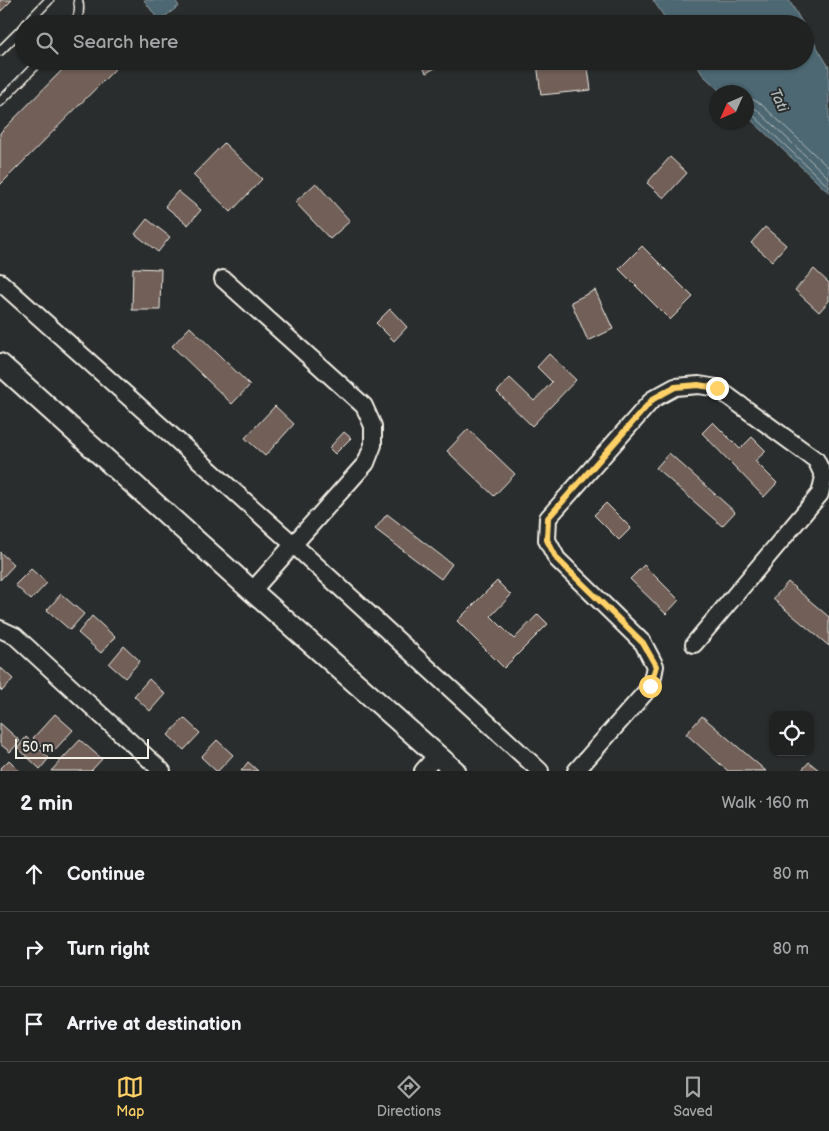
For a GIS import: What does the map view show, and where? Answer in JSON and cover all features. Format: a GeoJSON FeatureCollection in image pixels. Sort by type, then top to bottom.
{"type":"FeatureCollection","features":[{"type":"Feature","properties":{"kind":"street"},"geometry":{"type":"LineString","coordinates":[[223,279],[364,406],[373,426],[373,445],[366,463],[252,591]]}},
{"type":"Feature","properties":{"kind":"street"},"geometry":{"type":"LineString","coordinates":[[0,282],[294,546],[540,771]]}},
{"type":"Feature","properties":{"kind":"street"},"geometry":{"type":"LineString","coordinates":[[0,364],[455,771]]}},
{"type":"Feature","properties":{"kind":"street"},"geometry":{"type":"LineString","coordinates":[[576,771],[650,686],[656,666],[643,643],[557,559],[547,540],[548,518],[653,399],[675,387],[698,385],[717,388],[816,460],[824,477],[820,494],[694,644]]}},
{"type":"Feature","properties":{"kind":"street"},"geometry":{"type":"LineString","coordinates":[[0,629],[15,636],[162,771]]}},
{"type":"Feature","properties":{"kind":"street"},"geometry":{"type":"LineString","coordinates":[[423,771],[437,755]]}},
{"type":"Feature","properties":{"kind":"lane"},"geometry":{"type":"LineString","coordinates":[[35,15],[49,0]]}},
{"type":"Feature","properties":{"kind":"lane"},"geometry":{"type":"LineString","coordinates":[[78,0],[80,5],[78,15]]}},
{"type":"Feature","properties":{"kind":"lane"},"geometry":{"type":"LineString","coordinates":[[0,52],[15,36]]}},
{"type":"Feature","properties":{"kind":"lane"},"geometry":{"type":"LineString","coordinates":[[0,102],[31,70]]}},
{"type":"Feature","properties":{"kind":"water"},"geometry":{"type":"Polygon","coordinates":[[[144,0],[175,0],[179,6],[167,15],[155,15],[144,0]]]}},
{"type":"Feature","properties":{"kind":"water"},"geometry":{"type":"Polygon","coordinates":[[[653,0],[789,0],[798,15],[663,15],[653,0]]]}},
{"type":"Feature","properties":{"kind":"water","name":"Tati"},"geometry":{"type":"Polygon","coordinates":[[[814,42],[829,67],[829,193],[754,123],[754,85],[714,85],[700,70],[814,70],[814,42]]]}},
{"type":"Feature","properties":{"kind":"building"},"geometry":{"type":"Polygon","coordinates":[[[0,0],[12,0],[0,12],[0,0]]]}},
{"type":"Feature","properties":{"kind":"building"},"geometry":{"type":"Polygon","coordinates":[[[62,70],[114,70],[0,185],[0,133],[62,70]]]}},
{"type":"Feature","properties":{"kind":"building"},"geometry":{"type":"Polygon","coordinates":[[[538,70],[588,70],[591,90],[541,95],[538,70]]]}},
{"type":"Feature","properties":{"kind":"building"},"geometry":{"type":"Polygon","coordinates":[[[224,143],[262,179],[231,212],[193,175],[224,143]]]}},
{"type":"Feature","properties":{"kind":"building"},"geometry":{"type":"Polygon","coordinates":[[[670,157],[687,173],[664,198],[647,183],[670,157]]]}},
{"type":"Feature","properties":{"kind":"building"},"geometry":{"type":"Polygon","coordinates":[[[316,183],[350,221],[330,239],[295,202],[316,183]]]}},
{"type":"Feature","properties":{"kind":"building"},"geometry":{"type":"Polygon","coordinates":[[[178,191],[201,210],[188,225],[165,206],[178,191]]]}},
{"type":"Feature","properties":{"kind":"building"},"geometry":{"type":"Polygon","coordinates":[[[147,219],[170,237],[158,252],[135,234],[147,219]]]}},
{"type":"Feature","properties":{"kind":"building"},"geometry":{"type":"Polygon","coordinates":[[[765,227],[786,245],[772,261],[751,243],[765,227]]]}},
{"type":"Feature","properties":{"kind":"building"},"geometry":{"type":"Polygon","coordinates":[[[642,246],[693,297],[670,320],[619,269],[642,246]]]}},
{"type":"Feature","properties":{"kind":"building"},"geometry":{"type":"Polygon","coordinates":[[[133,268],[161,269],[160,310],[132,310],[133,268]]]}},
{"type":"Feature","properties":{"kind":"building"},"geometry":{"type":"Polygon","coordinates":[[[814,269],[829,283],[829,301],[819,312],[795,290],[814,269]]]}},
{"type":"Feature","properties":{"kind":"building"},"geometry":{"type":"Polygon","coordinates":[[[595,290],[613,329],[588,341],[571,302],[595,290]]]}},
{"type":"Feature","properties":{"kind":"building"},"geometry":{"type":"Polygon","coordinates":[[[390,309],[407,327],[394,341],[376,323],[390,309]]]}},
{"type":"Feature","properties":{"kind":"building"},"geometry":{"type":"Polygon","coordinates":[[[190,327],[250,385],[232,404],[172,346],[190,327]]]}},
{"type":"Feature","properties":{"kind":"building"},"geometry":{"type":"Polygon","coordinates":[[[549,354],[576,380],[532,426],[497,392],[510,378],[534,401],[552,382],[537,367],[549,354]]]}},
{"type":"Feature","properties":{"kind":"building"},"geometry":{"type":"Polygon","coordinates":[[[275,406],[294,424],[265,456],[245,438],[275,406]]]}},
{"type":"Feature","properties":{"kind":"building"},"geometry":{"type":"Polygon","coordinates":[[[713,422],[740,449],[752,437],[766,451],[755,461],[777,483],[764,497],[702,433],[713,422]]]}},
{"type":"Feature","properties":{"kind":"building"},"geometry":{"type":"Polygon","coordinates":[[[468,429],[515,474],[494,496],[447,451],[468,429]]]}},
{"type":"Feature","properties":{"kind":"building"},"geometry":{"type":"Polygon","coordinates":[[[344,432],[351,438],[335,454],[329,448],[344,432]]]}},
{"type":"Feature","properties":{"kind":"building"},"geometry":{"type":"Polygon","coordinates":[[[669,453],[735,512],[722,526],[656,468],[669,453]]]}},
{"type":"Feature","properties":{"kind":"building"},"geometry":{"type":"Polygon","coordinates":[[[606,503],[631,528],[619,540],[594,515],[606,503]]]}},
{"type":"Feature","properties":{"kind":"building"},"geometry":{"type":"Polygon","coordinates":[[[387,514],[452,564],[441,579],[375,529],[387,514]]]}},
{"type":"Feature","properties":{"kind":"building"},"geometry":{"type":"Polygon","coordinates":[[[0,552],[14,565],[0,580],[0,552]]]}},
{"type":"Feature","properties":{"kind":"building"},"geometry":{"type":"Polygon","coordinates":[[[644,565],[679,600],[666,614],[630,579],[644,565]]]}},
{"type":"Feature","properties":{"kind":"building"},"geometry":{"type":"Polygon","coordinates":[[[31,569],[47,583],[31,600],[15,585],[31,569]]]}},
{"type":"Feature","properties":{"kind":"building"},"geometry":{"type":"Polygon","coordinates":[[[497,581],[511,595],[491,616],[514,639],[538,614],[548,624],[504,668],[457,621],[497,581]]]}},
{"type":"Feature","properties":{"kind":"building"},"geometry":{"type":"Polygon","coordinates":[[[788,582],[829,617],[829,646],[773,599],[788,582]]]}},
{"type":"Feature","properties":{"kind":"building"},"geometry":{"type":"Polygon","coordinates":[[[61,594],[84,614],[70,630],[47,610],[61,594]]]}},
{"type":"Feature","properties":{"kind":"building"},"geometry":{"type":"Polygon","coordinates":[[[92,616],[115,637],[101,653],[78,633],[92,616]]]}},
{"type":"Feature","properties":{"kind":"building"},"geometry":{"type":"Polygon","coordinates":[[[124,646],[140,661],[125,678],[109,664],[124,646]]]}},
{"type":"Feature","properties":{"kind":"building"},"geometry":{"type":"Polygon","coordinates":[[[1,668],[13,679],[2,691],[0,689],[1,668]]]}},
{"type":"Feature","properties":{"kind":"building"},"geometry":{"type":"Polygon","coordinates":[[[149,679],[165,694],[150,711],[134,696],[149,679]]]}},
{"type":"Feature","properties":{"kind":"building"},"geometry":{"type":"Polygon","coordinates":[[[55,714],[73,730],[51,754],[33,738],[55,714]]]}},
{"type":"Feature","properties":{"kind":"building"},"geometry":{"type":"Polygon","coordinates":[[[702,716],[766,771],[728,771],[686,734],[702,716]]]}},
{"type":"Feature","properties":{"kind":"building"},"geometry":{"type":"Polygon","coordinates":[[[184,718],[200,733],[184,750],[168,735],[184,718]]]}},
{"type":"Feature","properties":{"kind":"building"},"geometry":{"type":"Polygon","coordinates":[[[0,723],[20,741],[10,752],[0,744],[0,723]]]}},
{"type":"Feature","properties":{"kind":"building"},"geometry":{"type":"Polygon","coordinates":[[[26,737],[49,758],[40,769],[18,748],[26,737]]]}},
{"type":"Feature","properties":{"kind":"building"},"geometry":{"type":"Polygon","coordinates":[[[80,740],[102,759],[91,771],[51,771],[80,740]]]}},
{"type":"Feature","properties":{"kind":"building"},"geometry":{"type":"Polygon","coordinates":[[[217,740],[233,755],[216,771],[201,757],[217,740]]]}},
{"type":"Feature","properties":{"kind":"building"},"geometry":{"type":"Polygon","coordinates":[[[9,760],[20,771],[0,771],[9,760]]]}},
{"type":"Feature","properties":{"kind":"building"},"geometry":{"type":"Polygon","coordinates":[[[248,762],[258,771],[241,771],[248,762]]]}},
{"type":"Feature","properties":{"kind":"building"},"geometry":{"type":"Polygon","coordinates":[[[809,762],[820,771],[801,771],[809,762]]]}},
{"type":"Feature","properties":{"kind":"route"},"geometry":{"type":"LineString","coordinates":[[650,686],[656,666],[643,643],[557,559],[547,540],[548,518],[653,399],[675,387],[698,385],[717,388]]}}]}
